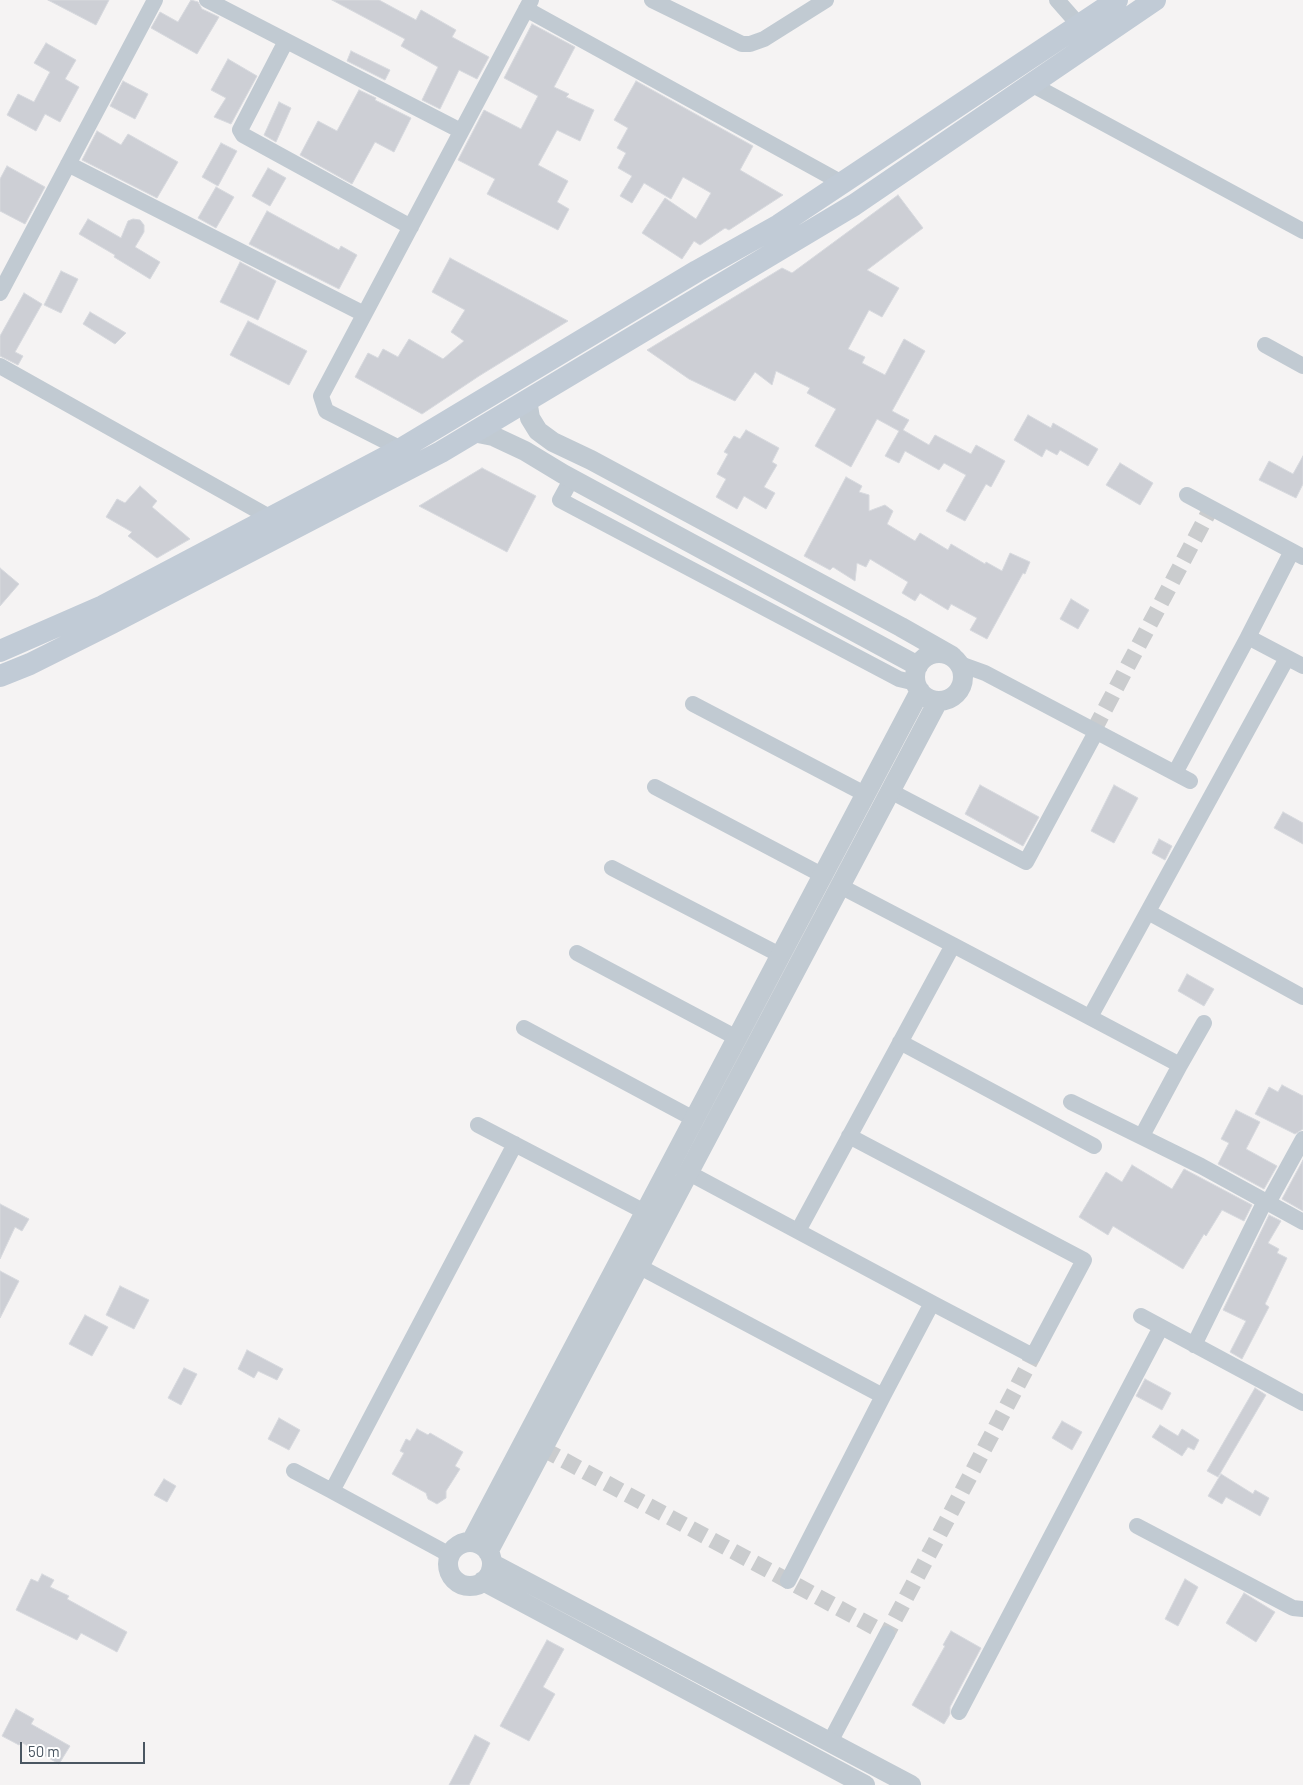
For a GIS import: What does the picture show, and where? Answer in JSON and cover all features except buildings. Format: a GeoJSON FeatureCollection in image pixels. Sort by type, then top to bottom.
{"type":"FeatureCollection","features":[{"type":"Feature","properties":{"kind":"main road"},"geometry":{"type":"LineString","coordinates":[[0,676],[38,660],[200,567],[271,518],[401,449],[697,271],[779,225],[1117,0]]}},
{"type":"Feature","properties":{"kind":"main road"},"geometry":{"type":"LineString","coordinates":[[0,651],[103,606],[200,567],[441,452],[854,205],[1155,0]]}},
{"type":"Feature","properties":{"kind":"main road"},"geometry":{"type":"LineString","coordinates":[[581,340],[602,356]]}},
{"type":"Feature","properties":{"kind":"street"},"geometry":{"type":"LineString","coordinates":[[0,294],[155,0]]}},
{"type":"Feature","properties":{"kind":"street"},"geometry":{"type":"LineString","coordinates":[[207,0],[461,131]]}},
{"type":"Feature","properties":{"kind":"street"},"geometry":{"type":"LineString","coordinates":[[652,0],[742,44],[750,44],[764,39],[826,0]]}},
{"type":"Feature","properties":{"kind":"street"},"geometry":{"type":"LineString","coordinates":[[1057,0],[1079,25]]}},
{"type":"Feature","properties":{"kind":"street"},"geometry":{"type":"LineString","coordinates":[[401,449],[326,411],[321,396],[529,4],[842,183]]}},
{"type":"Feature","properties":{"kind":"street"},"geometry":{"type":"LineString","coordinates":[[286,41],[240,130],[243,136],[411,227]]}},
{"type":"Feature","properties":{"kind":"street"},"geometry":{"type":"LineString","coordinates":[[1031,84],[1303,231]]}},
{"type":"Feature","properties":{"kind":"street"},"geometry":{"type":"LineString","coordinates":[[68,164],[364,314]]}},
{"type":"Feature","properties":{"kind":"street"},"geometry":{"type":"LineString","coordinates":[[1265,345],[1303,366]]}},
{"type":"Feature","properties":{"kind":"street"},"geometry":{"type":"LineString","coordinates":[[0,366],[271,518]]}},
{"type":"Feature","properties":{"kind":"street"},"geometry":{"type":"LineString","coordinates":[[473,432],[504,440],[525,451],[918,680],[925,696],[938,701],[949,700],[957,694],[963,684],[964,674],[956,660],[901,627],[600,465],[553,442],[538,432],[530,418],[528,400]]}},
{"type":"Feature","properties":{"kind":"street"},"geometry":{"type":"LineString","coordinates":[[1175,773],[1248,637],[1298,554],[1187,495]]}},
{"type":"Feature","properties":{"kind":"street"},"geometry":{"type":"LineString","coordinates":[[1248,637],[1303,666]]}},
{"type":"Feature","properties":{"kind":"street"},"geometry":{"type":"LineString","coordinates":[[471,1542],[865,794],[918,680],[924,659],[932,654],[940,654],[985,673],[1190,781]]}},
{"type":"Feature","properties":{"kind":"street"},"geometry":{"type":"LineString","coordinates":[[1090,1017],[1287,658]]}},
{"type":"Feature","properties":{"kind":"street"},"geometry":{"type":"LineString","coordinates":[[866,1785],[807,1754],[488,1566],[483,1546],[471,1542],[463,1542],[450,1555],[448,1565],[457,1581],[470,1586],[488,1566],[640,1267],[938,701]]}},
{"type":"Feature","properties":{"kind":"street"},"geometry":{"type":"LineString","coordinates":[[693,704],[865,794]]}},
{"type":"Feature","properties":{"kind":"street"},"geometry":{"type":"LineString","coordinates":[[890,792],[1026,862],[1096,732]]}},
{"type":"Feature","properties":{"kind":"street"},"geometry":{"type":"LineString","coordinates":[[655,787],[822,875]]}},
{"type":"Feature","properties":{"kind":"street"},"geometry":{"type":"LineString","coordinates":[[612,868],[780,955]]}},
{"type":"Feature","properties":{"kind":"street"},"geometry":{"type":"LineString","coordinates":[[840,886],[1180,1065]]}},
{"type":"Feature","properties":{"kind":"street"},"geometry":{"type":"LineString","coordinates":[[1148,912],[1303,997]]}},
{"type":"Feature","properties":{"kind":"street"},"geometry":{"type":"LineString","coordinates":[[798,1231],[953,945]]}},
{"type":"Feature","properties":{"kind":"street"},"geometry":{"type":"LineString","coordinates":[[577,953],[737,1038]]}},
{"type":"Feature","properties":{"kind":"street"},"geometry":{"type":"LineString","coordinates":[[1144,1132],[1204,1023]]}},
{"type":"Feature","properties":{"kind":"street"},"geometry":{"type":"LineString","coordinates":[[524,1028],[694,1118]]}},
{"type":"Feature","properties":{"kind":"street"},"geometry":{"type":"LineString","coordinates":[[900,1042],[1094,1146]]}},
{"type":"Feature","properties":{"kind":"street"},"geometry":{"type":"LineString","coordinates":[[1071,1102],[1201,1166],[1303,1222]]}},
{"type":"Feature","properties":{"kind":"street"},"geometry":{"type":"LineString","coordinates":[[478,1125],[645,1212]]}},
{"type":"Feature","properties":{"kind":"street"},"geometry":{"type":"LineString","coordinates":[[689,1173],[1033,1356],[1087,1254],[850,1136]]}},
{"type":"Feature","properties":{"kind":"street"},"geometry":{"type":"LineString","coordinates":[[1194,1345],[1266,1202],[1303,1139]]}},
{"type":"Feature","properties":{"kind":"street"},"geometry":{"type":"LineString","coordinates":[[332,1491],[515,1144]]}},
{"type":"Feature","properties":{"kind":"street"},"geometry":{"type":"LineString","coordinates":[[640,1267],[883,1396]]}},
{"type":"Feature","properties":{"kind":"street"},"geometry":{"type":"LineString","coordinates":[[788,1581],[932,1303]]}},
{"type":"Feature","properties":{"kind":"street"},"geometry":{"type":"LineString","coordinates":[[1141,1316],[1303,1403]]}},
{"type":"Feature","properties":{"kind":"street"},"geometry":{"type":"LineString","coordinates":[[960,1712],[1161,1327]]}},
{"type":"Feature","properties":{"kind":"street"},"geometry":{"type":"LineString","coordinates":[[294,1471],[450,1555]]}},
{"type":"Feature","properties":{"kind":"street"},"geometry":{"type":"LineString","coordinates":[[1138,1526],[1293,1608],[1303,1608]]}},
{"type":"Feature","properties":{"kind":"street"},"geometry":{"type":"LineString","coordinates":[[488,1566],[911,1785]]}},
{"type":"Feature","properties":{"kind":"street"},"geometry":{"type":"LineString","coordinates":[[830,1766],[829,1742],[887,1634]]}},
{"type":"Feature","properties":{"kind":"street"},"geometry":{"type":"LineString","coordinates":[[807,1754],[829,1742]]}},
{"type":"Feature","properties":{"kind":"tunnel"},"geometry":{"type":"LineString","coordinates":[[1094,730],[1211,508]]}},
{"type":"Feature","properties":{"kind":"tunnel"},"geometry":{"type":"LineString","coordinates":[[543,1449],[887,1634],[1033,1356]]}}]}
